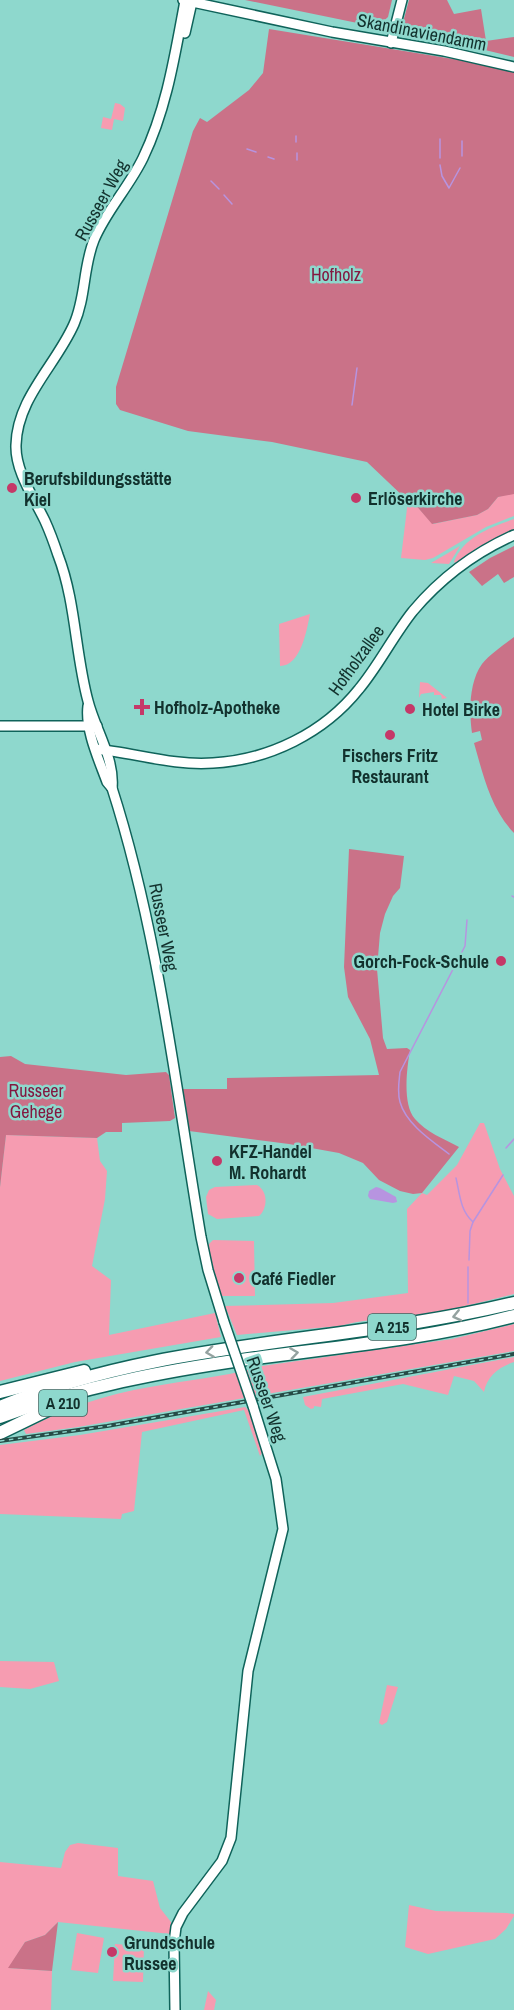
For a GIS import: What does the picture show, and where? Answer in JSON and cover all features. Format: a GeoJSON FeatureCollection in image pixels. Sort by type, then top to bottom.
{"type":"FeatureCollection","features":[{"type":"Feature","properties":{"kind":"highway","name":"A 215"},"geometry":{"type":"LineString","coordinates":[[0,1407],[80,1380],[133,1366],[196,1354],[413,1324],[514,1303]]}},
{"type":"Feature","properties":{"kind":"highway","name":"A 215"},"geometry":{"type":"LineString","coordinates":[[0,1417],[56,1397],[129,1379],[216,1364],[388,1340],[514,1316]]}},
{"type":"Feature","properties":{"kind":"highway","name":"A 210"},"geometry":{"type":"LineString","coordinates":[[0,1392],[83,1372],[133,1366]]}},
{"type":"Feature","properties":{"kind":"highway","name":"A 210"},"geometry":{"type":"LineString","coordinates":[[0,1433],[55,1406],[129,1379]]}},
{"type":"Feature","properties":{"kind":"street"},"geometry":{"type":"LineString","coordinates":[[391,43],[402,0]]}},
{"type":"Feature","properties":{"kind":"street","name":"Skandinaviendamm"},"geometry":{"type":"LineString","coordinates":[[187,1],[391,43],[444,51],[514,67]]}},
{"type":"Feature","properties":{"kind":"street","name":"Russeer Weg"},"geometry":{"type":"LineString","coordinates":[[175,2010],[174,1943],[176,1927],[183,1913],[222,1861],[231,1838],[248,1671],[282,1536],[283,1522],[276,1479],[208,1269],[144,909],[130,846],[112,788],[113,782],[88,704],[68,583],[48,529],[19,465],[16,448],[17,429],[27,402],[73,326],[79,312],[93,242],[143,159],[162,110],[187,1]]}},
{"type":"Feature","properties":{"kind":"street","name":"Hofholzallee"},"geometry":{"type":"LineString","coordinates":[[101,749],[185,762],[215,763],[261,754],[304,736],[331,718],[349,701],[403,624],[438,585],[474,557],[514,535]]}},
{"type":"Feature","properties":{"kind":"street"},"geometry":{"type":"LineString","coordinates":[[0,726],[93,725]]}},
{"type":"Feature","properties":{"kind":"shaded area"},"geometry":{"type":"Polygon","coordinates":[[[115,103],[125,108],[123,121],[114,119],[112,130],[101,128],[103,117],[111,119],[115,103]]]}},
{"type":"Feature","properties":{"kind":"shaded area"},"geometry":{"type":"Polygon","coordinates":[[[514,494],[514,516],[486,527],[433,558],[425,560],[401,558],[408,500],[414,503],[433,524],[477,515],[488,509],[498,497],[514,494]]]}},
{"type":"Feature","properties":{"kind":"shaded area"},"geometry":{"type":"Polygon","coordinates":[[[514,519],[514,530],[477,548],[456,563],[454,562],[464,546],[479,534],[514,519]]]}},
{"type":"Feature","properties":{"kind":"shaded area"},"geometry":{"type":"Polygon","coordinates":[[[460,546],[449,564],[431,563],[460,546]]]}},
{"type":"Feature","properties":{"kind":"shaded area"},"geometry":{"type":"Polygon","coordinates":[[[310,614],[305,637],[298,654],[287,664],[280,666],[279,624],[310,614]]]}},
{"type":"Feature","properties":{"kind":"shaded area"},"geometry":{"type":"Polygon","coordinates":[[[420,682],[428,683],[447,698],[442,699],[441,695],[434,695],[434,692],[421,694],[419,698],[420,682]]]}},
{"type":"Feature","properties":{"kind":"shaded area"},"geometry":{"type":"Polygon","coordinates":[[[480,1123],[484,1123],[500,1169],[514,1196],[514,1294],[418,1315],[340,1326],[237,1335],[225,1306],[333,1303],[408,1293],[407,1209],[422,1193],[427,1195],[457,1165],[480,1123]]]}},
{"type":"Feature","properties":{"kind":"shaded area"},"geometry":{"type":"Polygon","coordinates":[[[6,1135],[97,1138],[100,1161],[107,1171],[105,1199],[92,1266],[111,1280],[109,1335],[215,1313],[221,1337],[75,1362],[0,1381],[0,1187],[6,1135]]]}},
{"type":"Feature","properties":{"kind":"shaded area"},"geometry":{"type":"Polygon","coordinates":[[[257,1185],[263,1191],[266,1200],[259,1216],[217,1219],[208,1214],[206,1197],[209,1190],[215,1187],[257,1185]]]}},
{"type":"Feature","properties":{"kind":"shaded area"},"geometry":{"type":"Polygon","coordinates":[[[376,1187],[396,1197],[397,1202],[370,1199],[369,1191],[376,1187]]]}},
{"type":"Feature","properties":{"kind":"shaded area"},"geometry":{"type":"Polygon","coordinates":[[[213,1240],[254,1241],[255,1296],[221,1296],[207,1246],[213,1240]]]}},
{"type":"Feature","properties":{"kind":"shaded area"},"geometry":{"type":"Polygon","coordinates":[[[514,1324],[514,1351],[78,1427],[26,1434],[24,1430],[69,1409],[134,1390],[220,1376],[262,1366],[452,1339],[514,1324]]]}},
{"type":"Feature","properties":{"kind":"shaded area"},"geometry":{"type":"Polygon","coordinates":[[[514,1357],[514,1362],[499,1369],[491,1377],[484,1392],[474,1381],[454,1376],[448,1395],[403,1384],[322,1399],[321,1407],[314,1406],[311,1409],[305,1405],[303,1397],[514,1357]]]}},
{"type":"Feature","properties":{"kind":"shaded area"},"geometry":{"type":"Polygon","coordinates":[[[245,1407],[249,1411],[262,1453],[260,1456],[244,1410],[142,1432],[134,1511],[122,1514],[121,1519],[0,1514],[0,1445],[80,1435],[245,1407]]]}},
{"type":"Feature","properties":{"kind":"shaded area"},"geometry":{"type":"Polygon","coordinates":[[[0,1661],[54,1662],[59,1681],[30,1689],[0,1687],[0,1661]]]}},
{"type":"Feature","properties":{"kind":"shaded area"},"geometry":{"type":"Polygon","coordinates":[[[387,1685],[398,1687],[387,1722],[382,1725],[379,1723],[387,1685]]]}},
{"type":"Feature","properties":{"kind":"shaded area"},"geometry":{"type":"Polygon","coordinates":[[[78,1843],[118,1848],[118,1876],[153,1881],[160,1908],[171,1922],[170,1934],[58,1922],[45,1935],[25,1942],[9,1968],[52,1971],[51,2010],[0,2010],[0,1862],[61,1868],[65,1852],[70,1845],[78,1843]]]}},
{"type":"Feature","properties":{"kind":"shaded area"},"geometry":{"type":"Polygon","coordinates":[[[409,1905],[436,1911],[507,1913],[514,1914],[514,1916],[506,1929],[495,1939],[428,1954],[405,1947],[409,1905]]]}},
{"type":"Feature","properties":{"kind":"shaded area"},"geometry":{"type":"Polygon","coordinates":[[[77,1933],[104,1938],[98,1973],[71,1970],[77,1933]]]}},
{"type":"Feature","properties":{"kind":"shaded area"},"geometry":{"type":"Polygon","coordinates":[[[115,1944],[144,1946],[143,1982],[113,1981],[115,1944]]]}},
{"type":"Feature","properties":{"kind":"shaded area"},"geometry":{"type":"Polygon","coordinates":[[[208,1991],[216,2000],[214,2010],[204,2010],[208,1991]]]}},
{"type":"Feature","properties":{"kind":"green space"},"geometry":{"type":"Polygon","coordinates":[[[245,0],[392,0],[388,17],[377,27],[245,0]]]}},
{"type":"Feature","properties":{"kind":"green space"},"geometry":{"type":"Polygon","coordinates":[[[409,0],[447,0],[454,14],[481,9],[486,41],[514,37],[514,57],[401,30],[409,0]]]}},
{"type":"Feature","properties":{"kind":"green space","name":"Hofholz"},"geometry":{"type":"Polygon","coordinates":[[[269,29],[514,69],[514,494],[498,497],[488,509],[477,515],[432,524],[414,503],[407,500],[367,462],[272,442],[188,431],[120,410],[116,404],[116,387],[193,131],[200,118],[207,122],[249,90],[263,73],[269,29]]]}},
{"type":"Feature","properties":{"kind":"green space"},"geometry":{"type":"Polygon","coordinates":[[[514,546],[514,577],[504,583],[498,574],[482,586],[469,572],[490,558],[514,546]]]}},
{"type":"Feature","properties":{"kind":"green space"},"geometry":{"type":"Polygon","coordinates":[[[514,637],[514,833],[499,813],[484,779],[474,743],[482,740],[480,731],[472,733],[470,707],[472,688],[482,664],[514,637]]]}},
{"type":"Feature","properties":{"kind":"green space"},"geometry":{"type":"Polygon","coordinates":[[[349,849],[404,856],[400,888],[393,896],[385,914],[380,933],[377,969],[383,1038],[387,1049],[407,1048],[410,1050],[407,1095],[408,1104],[415,1119],[430,1131],[459,1147],[422,1193],[413,1194],[400,1191],[379,1180],[363,1163],[339,1153],[189,1131],[181,1089],[227,1089],[227,1078],[379,1075],[370,1039],[348,997],[344,967],[349,849]]]}},
{"type":"Feature","properties":{"kind":"green space","name":"Russeer Gehege"},"geometry":{"type":"Polygon","coordinates":[[[11,1056],[25,1064],[126,1075],[166,1072],[169,1075],[175,1118],[170,1121],[122,1123],[122,1132],[106,1132],[97,1138],[6,1135],[0,1187],[0,1057],[11,1056]]]}},
{"type":"Feature","properties":{"kind":"green space"},"geometry":{"type":"Polygon","coordinates":[[[58,1922],[52,1971],[8,1968],[25,1942],[45,1935],[58,1922]]]}},
{"type":"Feature","properties":{"kind":"waterway"},"geometry":{"type":"LineString","coordinates":[[296,136],[296,142]]}},
{"type":"Feature","properties":{"kind":"waterway"},"geometry":{"type":"LineString","coordinates":[[440,139],[440,158]]}},
{"type":"Feature","properties":{"kind":"waterway"},"geometry":{"type":"LineString","coordinates":[[462,141],[462,156]]}},
{"type":"Feature","properties":{"kind":"waterway"},"geometry":{"type":"LineString","coordinates":[[247,149],[256,152]]}},
{"type":"Feature","properties":{"kind":"waterway"},"geometry":{"type":"LineString","coordinates":[[297,153],[297,160]]}},
{"type":"Feature","properties":{"kind":"waterway"},"geometry":{"type":"LineString","coordinates":[[268,157],[274,159]]}},
{"type":"Feature","properties":{"kind":"waterway"},"geometry":{"type":"LineString","coordinates":[[440,165],[442,176],[449,188],[460,168]]}},
{"type":"Feature","properties":{"kind":"waterway"},"geometry":{"type":"LineString","coordinates":[[211,181],[219,189]]}},
{"type":"Feature","properties":{"kind":"waterway"},"geometry":{"type":"LineString","coordinates":[[224,195],[232,204]]}},
{"type":"Feature","properties":{"kind":"waterway"},"geometry":{"type":"LineString","coordinates":[[352,405],[357,368]]}},
{"type":"Feature","properties":{"kind":"waterway"},"geometry":{"type":"LineString","coordinates":[[449,1154],[420,1131],[408,1118],[400,1102],[399,1083],[400,1072],[465,946],[467,920]]}},
{"type":"Feature","properties":{"kind":"waterway"},"geometry":{"type":"LineString","coordinates":[[506,1148],[514,1139]]}},
{"type":"Feature","properties":{"kind":"waterway"},"geometry":{"type":"LineString","coordinates":[[473,1222],[503,1175]]}},
{"type":"Feature","properties":{"kind":"waterway"},"geometry":{"type":"LineString","coordinates":[[456,1178],[463,1207],[473,1222],[470,1231],[469,1260]]}},
{"type":"Feature","properties":{"kind":"waterway"},"geometry":{"type":"LineString","coordinates":[[468,1267],[468,1303]]}},
{"type":"Feature","properties":{"kind":"railway"},"geometry":{"type":"LineString","coordinates":[[0,1441],[107,1426],[514,1354]]}},
{"type":"Feature","properties":{"kind":"place","name":"Berufsbildungsstätte Kiel"},"geometry":{"type":"Point","coordinates":[12,488]}},
{"type":"Feature","properties":{"kind":"place","name":"Erlöserkirche"},"geometry":{"type":"Point","coordinates":[356,498]}},
{"type":"Feature","properties":{"kind":"place","name":"Hofholz-Apotheke"},"geometry":{"type":"Point","coordinates":[142,707]}},
{"type":"Feature","properties":{"kind":"place","name":"Hotel Birke"},"geometry":{"type":"Point","coordinates":[410,709]}},
{"type":"Feature","properties":{"kind":"place","name":"Fischers Fritz Restaurant"},"geometry":{"type":"Point","coordinates":[390,735]}},
{"type":"Feature","properties":{"kind":"place","name":"Gorch-Fock-Schule"},"geometry":{"type":"Point","coordinates":[501,961]}},
{"type":"Feature","properties":{"kind":"place","name":"KFZ-Handel M. Rohardt"},"geometry":{"type":"Point","coordinates":[217,1161]}},
{"type":"Feature","properties":{"kind":"place","name":"Café Fiedler"},"geometry":{"type":"Point","coordinates":[239,1278]}},
{"type":"Feature","properties":{"kind":"place","name":"Grundschule Russee"},"geometry":{"type":"Point","coordinates":[112,1952]}}]}
